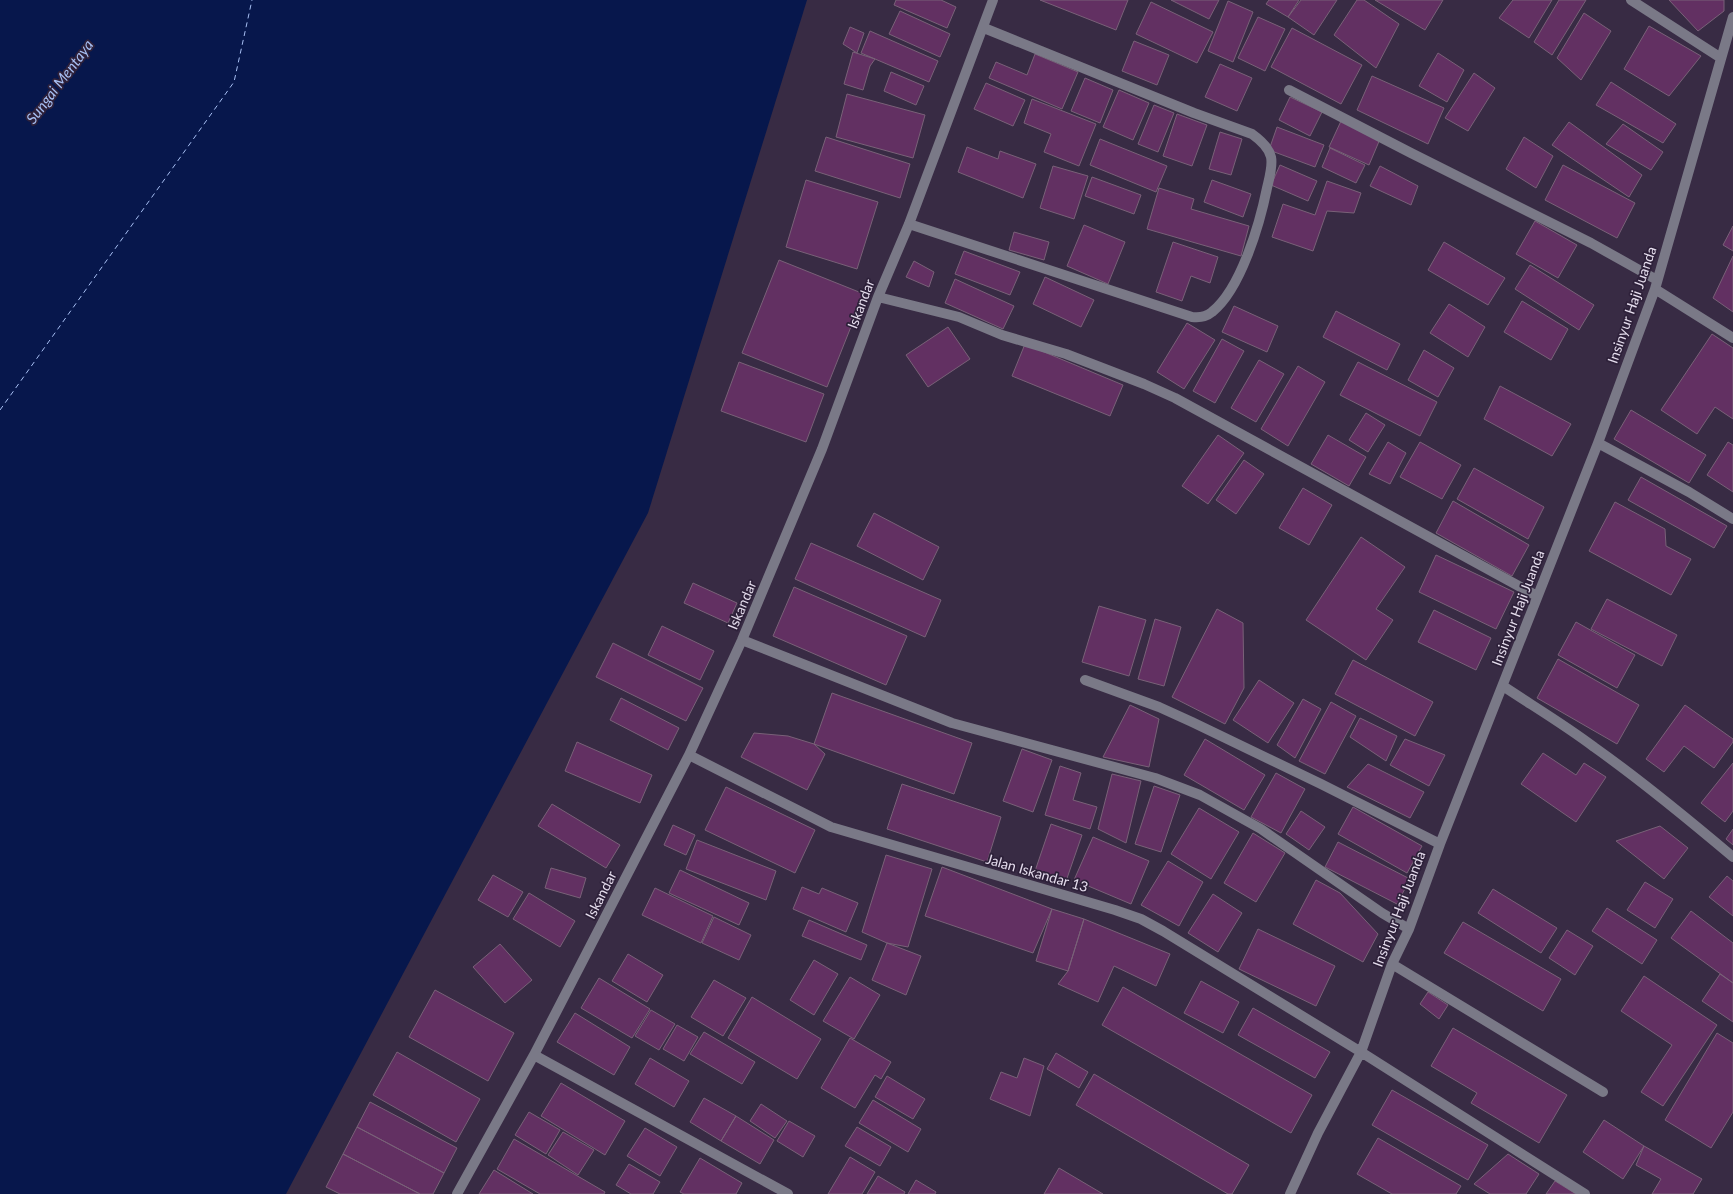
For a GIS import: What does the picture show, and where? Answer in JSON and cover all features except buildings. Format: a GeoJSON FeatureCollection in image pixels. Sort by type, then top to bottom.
{"type":"FeatureCollection","features":[{"type":"Feature","properties":{"kind":"street","name":"Iskandar"},"geometry":{"type":"LineString","coordinates":[[457,1194],[534,1055],[689,755],[742,640],[822,449],[878,297],[910,224],[932,162],[984,28],[993,0]]}},
{"type":"Feature","properties":{"kind":"street"},"geometry":{"type":"LineString","coordinates":[[1631,0],[1721,58]]}},
{"type":"Feature","properties":{"kind":"street","name":"Insinyur Haji Juanda"},"geometry":{"type":"LineString","coordinates":[[1290,1194],[1318,1133],[1361,1052],[1392,964],[1409,929],[1440,844],[1598,443],[1656,285],[1733,17]]}},
{"type":"Feature","properties":{"kind":"street"},"geometry":{"type":"LineString","coordinates":[[910,224],[1192,317],[1200,318],[1212,313],[1225,298],[1250,248],[1263,205],[1270,172],[1271,157],[1267,149],[1252,134],[1187,110],[984,28]]}},
{"type":"Feature","properties":{"kind":"street"},"geometry":{"type":"LineString","coordinates":[[1289,90],[1591,244],[1656,285],[1733,338]]}},
{"type":"Feature","properties":{"kind":"street"},"geometry":{"type":"LineString","coordinates":[[878,297],[959,317],[1002,335],[1066,354],[1144,384],[1182,402],[1538,596]]}},
{"type":"Feature","properties":{"kind":"street"},"geometry":{"type":"LineString","coordinates":[[1598,443],[1683,488],[1733,519]]}},
{"type":"Feature","properties":{"kind":"street"},"geometry":{"type":"LineString","coordinates":[[742,640],[952,723],[1155,778],[1200,795],[1261,829],[1382,913],[1409,929]]}},
{"type":"Feature","properties":{"kind":"street"},"geometry":{"type":"LineString","coordinates":[[1085,680],[1159,707],[1192,722],[1321,784],[1440,844]]}},
{"type":"Feature","properties":{"kind":"street"},"geometry":{"type":"LineString","coordinates":[[1503,686],[1593,746],[1626,770],[1654,791],[1733,857]]}},
{"type":"Feature","properties":{"kind":"street","name":"Jalan Iskandar 13"},"geometry":{"type":"LineString","coordinates":[[689,755],[831,827],[1115,910],[1141,919],[1170,935],[1361,1052],[1585,1194]]}},
{"type":"Feature","properties":{"kind":"street"},"geometry":{"type":"LineString","coordinates":[[1392,964],[1603,1092]]}},
{"type":"Feature","properties":{"kind":"street"},"geometry":{"type":"LineString","coordinates":[[534,1055],[788,1194]]}},
{"type":"Feature","properties":{"kind":"water","name":"Sungai Mentaya"},"geometry":{"type":"Polygon","coordinates":[[[0,0],[807,0],[648,513],[286,1194],[0,1194],[0,0]]]}},
{"type":"Feature","properties":{"kind":"ferry route"},"geometry":{"type":"LineString","coordinates":[[0,410],[234,82],[252,0]]}}]}
